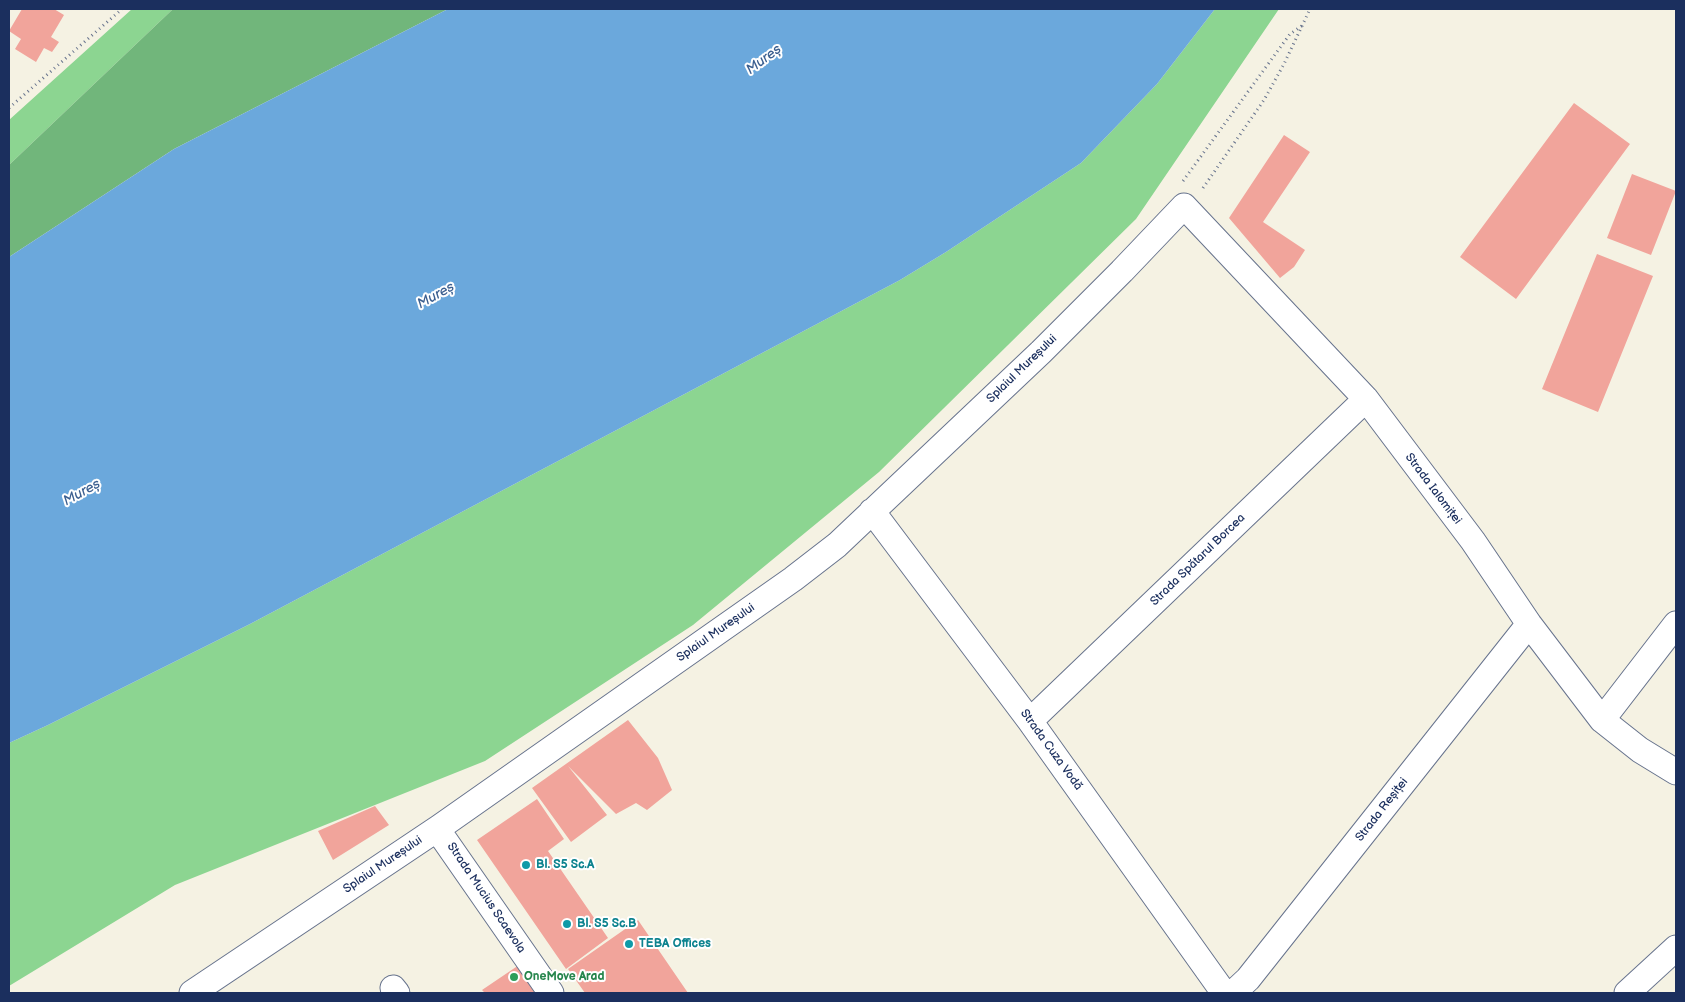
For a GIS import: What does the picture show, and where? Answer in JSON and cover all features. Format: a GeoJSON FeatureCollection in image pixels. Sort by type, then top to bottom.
{"type":"FeatureCollection","features":[{"type":"Feature","properties":{"kind":"street","name":"Strada Ialomiței"},"geometry":{"type":"LineString","coordinates":[[1184,206],[1366,399],[1473,541],[1529,624],[1602,720],[1640,750],[1676,772]]}},
{"type":"Feature","properties":{"kind":"street","name":"Splaiul Mureșului"},"geometry":{"type":"LineString","coordinates":[[192,993],[438,828],[793,579],[837,545],[1041,352],[1184,206]]}},
{"type":"Feature","properties":{"kind":"street","name":"Strada Spătarul Borcea"},"geometry":{"type":"LineString","coordinates":[[1030,721],[1366,399]]}},
{"type":"Feature","properties":{"kind":"street","name":"Strada Cuza Vodă"},"geometry":{"type":"LineString","coordinates":[[872,511],[1030,721],[1224,993]]}},
{"type":"Feature","properties":{"kind":"street","name":"Strada Reșiței"},"geometry":{"type":"LineString","coordinates":[[1233,993],[1248,979],[1529,624]]}},
{"type":"Feature","properties":{"kind":"street"},"geometry":{"type":"LineString","coordinates":[[1602,720],[1676,624]]}},
{"type":"Feature","properties":{"kind":"street","name":"Strada Mucius Scaevola"},"geometry":{"type":"LineString","coordinates":[[438,828],[551,993]]}},
{"type":"Feature","properties":{"kind":"street"},"geometry":{"type":"LineString","coordinates":[[1627,993],[1676,948]]}},
{"type":"Feature","properties":{"kind":"path"},"geometry":{"type":"LineString","coordinates":[[9,108],[122,9]]}},
{"type":"Feature","properties":{"kind":"path"},"geometry":{"type":"LineString","coordinates":[[1303,25],[1310,9]]}},
{"type":"Feature","properties":{"kind":"green space"},"geometry":{"type":"Polygon","coordinates":[[[132,9],[173,9],[9,165],[9,120],[132,9]]]}},
{"type":"Feature","properties":{"kind":"green space"},"geometry":{"type":"Polygon","coordinates":[[[173,9],[448,9],[174,149],[9,257],[9,165],[173,9]]]}},
{"type":"Feature","properties":{"kind":"green space"},"geometry":{"type":"Polygon","coordinates":[[[1215,9],[1279,9],[1136,219],[879,472],[693,625],[485,761],[175,885],[9,986],[9,743],[250,624],[900,280],[1081,163],[1157,84],[1215,9]]]}},
{"type":"Feature","properties":{"kind":"water","name":"Mureș"},"geometry":{"type":"Polygon","coordinates":[[[448,9],[1215,9],[1157,84],[1081,163],[900,280],[250,624],[9,743],[9,257],[174,149],[448,9]]]}},
{"type":"Feature","properties":{"kind":"building"},"geometry":{"type":"Polygon","coordinates":[[[22,9],[54,9],[64,15],[51,37],[59,42],[52,52],[44,48],[36,62],[15,49],[21,39],[9,31],[22,9]]]}},
{"type":"Feature","properties":{"kind":"building"},"geometry":{"type":"Polygon","coordinates":[[[1574,103],[1630,144],[1516,299],[1460,257],[1574,103]]]}},
{"type":"Feature","properties":{"kind":"building"},"geometry":{"type":"Polygon","coordinates":[[[1284,135],[1310,152],[1263,222],[1305,250],[1294,267],[1280,278],[1229,218],[1284,135]]]}},
{"type":"Feature","properties":{"kind":"building"},"geometry":{"type":"Polygon","coordinates":[[[1632,174],[1676,191],[1651,255],[1607,238],[1632,174]]]}},
{"type":"Feature","properties":{"kind":"building"},"geometry":{"type":"Polygon","coordinates":[[[1597,254],[1653,276],[1598,412],[1542,389],[1597,254]]]}},
{"type":"Feature","properties":{"kind":"building"},"geometry":{"type":"Polygon","coordinates":[[[628,720],[658,758],[672,790],[647,810],[636,803],[616,814],[568,766],[607,815],[571,842],[532,788],[628,720]]]}},
{"type":"Feature","properties":{"kind":"building"},"geometry":{"type":"Polygon","coordinates":[[[537,799],[564,839],[548,851],[608,938],[566,969],[477,840],[537,799]]]}},
{"type":"Feature","properties":{"kind":"building"},"geometry":{"type":"Polygon","coordinates":[[[375,806],[389,825],[333,860],[318,831],[375,806]]]}},
{"type":"Feature","properties":{"kind":"building","name":"TEBA Offices"},"geometry":{"type":"Polygon","coordinates":[[[638,920],[688,993],[585,993],[568,969],[638,920]]]}},
{"type":"Feature","properties":{"kind":"building","name":"OneMove Arad"},"geometry":{"type":"Polygon","coordinates":[[[519,965],[538,993],[485,993],[482,990],[519,965]]]}},
{"type":"Feature","properties":{"kind":"place","name":"Bl. S5 Sc.A"},"geometry":{"type":"Point","coordinates":[526,865]}},
{"type":"Feature","properties":{"kind":"place","name":"Bl. S5 Sc.B"},"geometry":{"type":"Point","coordinates":[567,924]}},
{"type":"Feature","properties":{"kind":"place","name":"TEBA Offices"},"geometry":{"type":"Point","coordinates":[629,944]}},
{"type":"Feature","properties":{"kind":"place","name":"OneMove Arad"},"geometry":{"type":"Point","coordinates":[514,977]}}]}
